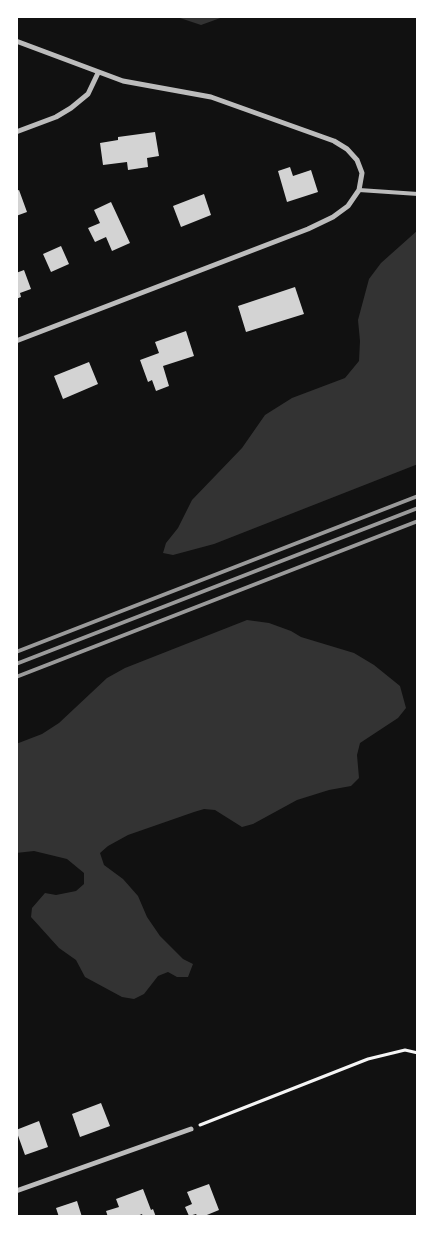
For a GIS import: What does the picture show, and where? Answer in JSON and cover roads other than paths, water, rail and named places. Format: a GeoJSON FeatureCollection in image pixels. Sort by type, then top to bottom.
{"type":"FeatureCollection","features":[{"type":"Feature","properties":{"kind":"street"},"geometry":{"type":"LineString","coordinates":[[16,41],[98,73],[122,80],[211,97],[334,141],[357,160],[362,173],[359,190],[348,206],[334,217],[308,230],[16,341]]}},
{"type":"Feature","properties":{"kind":"street"},"geometry":{"type":"LineString","coordinates":[[16,132],[56,117],[71,108],[88,94],[98,73]]}},
{"type":"Feature","properties":{"kind":"street"},"geometry":{"type":"LineString","coordinates":[[16,1191],[191,1129]]}},
{"type":"Feature","properties":{"kind":"lane"},"geometry":{"type":"LineString","coordinates":[[359,190],[418,194]]}},
{"type":"Feature","properties":{"kind":"railway"},"geometry":{"type":"LineString","coordinates":[[16,652],[418,496]]}},
{"type":"Feature","properties":{"kind":"railway"},"geometry":{"type":"LineString","coordinates":[[16,664],[418,508]]}},
{"type":"Feature","properties":{"kind":"railway"},"geometry":{"type":"LineString","coordinates":[[16,677],[418,521]]}}]}
